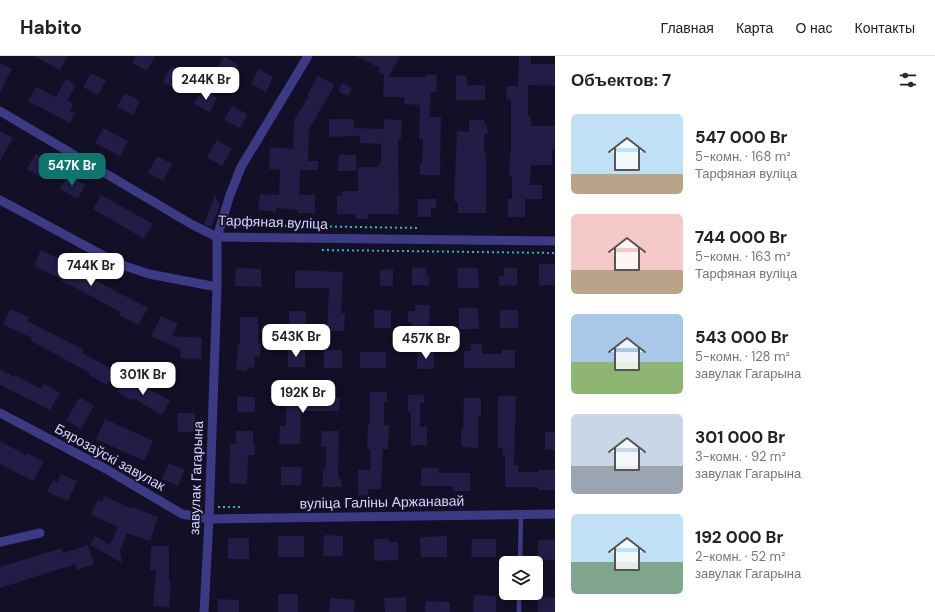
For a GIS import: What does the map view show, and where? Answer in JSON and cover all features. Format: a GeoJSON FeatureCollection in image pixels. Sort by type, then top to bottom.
{"type":"FeatureCollection","features":[{"type":"Feature","properties":{"kind":"street","name":"завулак Гагарына"},"geometry":{"type":"LineString","coordinates":[[204,612],[209,519],[217,286],[217,237],[230,195],[241,167],[308,56]]}},
{"type":"Feature","properties":{"kind":"street","name":"Тарфяная вуліца"},"geometry":{"type":"LineString","coordinates":[[0,111],[191,224],[217,237],[555,241]]}},
{"type":"Feature","properties":{"kind":"street"},"geometry":{"type":"LineString","coordinates":[[0,200],[118,264],[149,274],[217,286]]}},
{"type":"Feature","properties":{"kind":"street","name":"Бярозаўскі завулак"},"geometry":{"type":"LineString","coordinates":[[0,413],[106,469],[182,514],[209,519]]}},
{"type":"Feature","properties":{"kind":"street","name":"вуліца Галіны Аржанавай"},"geometry":{"type":"LineString","coordinates":[[209,519],[555,514]]}},
{"type":"Feature","properties":{"kind":"street"},"geometry":{"type":"LineString","coordinates":[[0,542],[40,533]]}},
{"type":"Feature","properties":{"kind":"lane"},"geometry":{"type":"LineString","coordinates":[[520,556],[521,514]]}},
{"type":"Feature","properties":{"kind":"lane"},"geometry":{"type":"LineString","coordinates":[[519,600],[519,612]]}},
{"type":"Feature","properties":{"kind":"path"},"geometry":{"type":"LineString","coordinates":[[221,225],[424,228]]}},
{"type":"Feature","properties":{"kind":"path"},"geometry":{"type":"LineString","coordinates":[[319,250],[555,253]]}},
{"type":"Feature","properties":{"kind":"building"},"geometry":{"type":"Polygon","coordinates":[[[34,56],[68,56],[60,70],[34,56]]]}},
{"type":"Feature","properties":{"kind":"building"},"geometry":{"type":"Polygon","coordinates":[[[135,56],[155,56],[147,71],[132,63],[135,56]]]}},
{"type":"Feature","properties":{"kind":"building"},"geometry":{"type":"Polygon","coordinates":[[[224,56],[239,65],[231,79],[216,71],[224,56]]]}},
{"type":"Feature","properties":{"kind":"building"},"geometry":{"type":"Polygon","coordinates":[[[356,56],[400,56],[389,77],[426,77],[426,75],[437,75],[436,92],[431,92],[429,117],[441,117],[440,175],[420,175],[423,139],[419,139],[420,105],[404,104],[405,97],[383,97],[384,76],[386,76],[378,72],[380,68],[356,56]]]}},
{"type":"Feature","properties":{"kind":"building"},"geometry":{"type":"Polygon","coordinates":[[[519,56],[531,56],[531,64],[555,64],[555,86],[528,85],[528,116],[531,116],[531,126],[555,126],[555,149],[552,149],[552,165],[531,165],[530,185],[542,185],[542,199],[525,199],[525,217],[508,217],[508,199],[512,199],[512,177],[509,176],[511,154],[511,104],[510,99],[506,99],[507,86],[518,86],[519,56]]]}},
{"type":"Feature","properties":{"kind":"building"},"geometry":{"type":"Polygon","coordinates":[[[0,63],[12,69],[0,92],[0,63]]]}},
{"type":"Feature","properties":{"kind":"building"},"geometry":{"type":"Polygon","coordinates":[[[171,66],[187,75],[179,90],[163,82],[171,66]]]}},
{"type":"Feature","properties":{"kind":"building"},"geometry":{"type":"Polygon","coordinates":[[[258,69],[273,77],[266,92],[251,84],[258,69]]]}},
{"type":"Feature","properties":{"kind":"building"},"geometry":{"type":"Polygon","coordinates":[[[91,73],[106,81],[98,95],[83,87],[91,73]]]}},
{"type":"Feature","properties":{"kind":"building"},"geometry":{"type":"Polygon","coordinates":[[[456,75],[467,76],[467,85],[485,85],[485,100],[456,100],[456,75]]]}},
{"type":"Feature","properties":{"kind":"building"},"geometry":{"type":"Polygon","coordinates":[[[318,76],[335,85],[309,129],[308,161],[318,161],[318,170],[300,170],[299,195],[315,195],[315,213],[298,213],[298,210],[276,208],[276,212],[258,210],[260,194],[279,195],[280,170],[269,169],[270,147],[293,149],[294,120],[309,96],[307,95],[318,76]]]}},
{"type":"Feature","properties":{"kind":"building"},"geometry":{"type":"Polygon","coordinates":[[[66,79],[76,85],[67,101],[73,104],[70,111],[75,113],[70,123],[28,101],[36,87],[56,97],[66,79]]]}},
{"type":"Feature","properties":{"kind":"building"},"geometry":{"type":"Polygon","coordinates":[[[342,83],[352,88],[348,96],[338,91],[342,83]]]}},
{"type":"Feature","properties":{"kind":"building"},"geometry":{"type":"Polygon","coordinates":[[[202,89],[217,97],[210,112],[194,104],[202,89]]]}},
{"type":"Feature","properties":{"kind":"building"},"geometry":{"type":"Polygon","coordinates":[[[125,93],[140,101],[133,115],[117,107],[125,93]]]}},
{"type":"Feature","properties":{"kind":"building"},"geometry":{"type":"Polygon","coordinates":[[[232,106],[247,114],[240,128],[224,120],[232,106]]]}},
{"type":"Feature","properties":{"kind":"building"},"geometry":{"type":"Polygon","coordinates":[[[329,119],[354,119],[354,128],[384,129],[384,119],[402,120],[401,139],[398,139],[399,214],[368,214],[368,219],[356,219],[356,214],[337,214],[337,196],[342,196],[342,191],[358,191],[358,167],[379,167],[379,164],[381,163],[381,144],[360,143],[360,136],[329,137],[329,119]]]}},
{"type":"Feature","properties":{"kind":"building"},"geometry":{"type":"Polygon","coordinates":[[[469,120],[484,120],[484,125],[487,125],[487,134],[484,134],[484,153],[486,153],[486,213],[458,213],[458,202],[455,202],[454,199],[457,131],[469,132],[469,120]]]}},
{"type":"Feature","properties":{"kind":"building"},"geometry":{"type":"Polygon","coordinates":[[[103,128],[128,141],[120,156],[95,143],[103,128]]]}},
{"type":"Feature","properties":{"kind":"building"},"geometry":{"type":"Polygon","coordinates":[[[0,131],[13,138],[0,161],[0,131]]]}},
{"type":"Feature","properties":{"kind":"building"},"geometry":{"type":"Polygon","coordinates":[[[217,140],[232,149],[222,166],[207,157],[217,140]]]}},
{"type":"Feature","properties":{"kind":"building"},"geometry":{"type":"Polygon","coordinates":[[[36,154],[52,164],[43,179],[27,169],[36,154]]]}},
{"type":"Feature","properties":{"kind":"building"},"geometry":{"type":"Polygon","coordinates":[[[339,155],[356,155],[356,171],[338,171],[339,155]]]}},
{"type":"Feature","properties":{"kind":"building"},"geometry":{"type":"Polygon","coordinates":[[[157,156],[172,164],[163,181],[148,173],[157,156]]]}},
{"type":"Feature","properties":{"kind":"building"},"geometry":{"type":"Polygon","coordinates":[[[67,175],[85,185],[78,199],[60,189],[67,175]]]}},
{"type":"Feature","properties":{"kind":"building"},"geometry":{"type":"Polygon","coordinates":[[[101,195],[153,224],[144,239],[93,209],[101,195]]]}},
{"type":"Feature","properties":{"kind":"building"},"geometry":{"type":"Polygon","coordinates":[[[215,195],[220,206],[211,227],[204,224],[215,195]]]}},
{"type":"Feature","properties":{"kind":"building"},"geometry":{"type":"Polygon","coordinates":[[[418,199],[436,199],[436,208],[431,208],[431,217],[418,217],[418,199]]]}},
{"type":"Feature","properties":{"kind":"building"},"geometry":{"type":"Polygon","coordinates":[[[41,250],[88,273],[87,276],[148,308],[138,325],[119,315],[120,312],[61,281],[62,279],[34,266],[41,250]]]}},
{"type":"Feature","properties":{"kind":"building"},"geometry":{"type":"Polygon","coordinates":[[[539,264],[555,264],[555,285],[539,285],[539,264]]]}},
{"type":"Feature","properties":{"kind":"building"},"geometry":{"type":"Polygon","coordinates":[[[412,267],[426,268],[426,276],[429,276],[429,285],[412,285],[412,267]]]}},
{"type":"Feature","properties":{"kind":"building"},"geometry":{"type":"Polygon","coordinates":[[[236,268],[261,269],[261,287],[235,286],[236,268]]]}},
{"type":"Feature","properties":{"kind":"building"},"geometry":{"type":"Polygon","coordinates":[[[457,268],[478,268],[479,288],[458,288],[457,268]]]}},
{"type":"Feature","properties":{"kind":"building"},"geometry":{"type":"Polygon","coordinates":[[[504,268],[517,268],[517,285],[499,286],[499,276],[504,276],[504,268]]]}},
{"type":"Feature","properties":{"kind":"building"},"geometry":{"type":"Polygon","coordinates":[[[393,269],[393,286],[380,286],[380,270],[393,269]]]}},
{"type":"Feature","properties":{"kind":"building"},"geometry":{"type":"Polygon","coordinates":[[[295,270],[343,272],[341,313],[345,313],[344,331],[327,331],[329,288],[295,288],[295,270]]]}},
{"type":"Feature","properties":{"kind":"building"},"geometry":{"type":"Polygon","coordinates":[[[415,305],[430,305],[429,329],[412,329],[412,322],[408,322],[408,311],[415,311],[415,305]]]}},
{"type":"Feature","properties":{"kind":"building"},"geometry":{"type":"Polygon","coordinates":[[[459,308],[478,308],[479,329],[459,329],[459,308]]]}},
{"type":"Feature","properties":{"kind":"building"},"geometry":{"type":"Polygon","coordinates":[[[10,309],[29,317],[27,321],[84,350],[82,353],[112,369],[111,370],[115,372],[107,385],[89,375],[90,373],[31,341],[32,338],[3,325],[10,309]]]}},
{"type":"Feature","properties":{"kind":"building"},"geometry":{"type":"Polygon","coordinates":[[[374,310],[391,310],[391,328],[374,328],[374,310]]]}},
{"type":"Feature","properties":{"kind":"building"},"geometry":{"type":"Polygon","coordinates":[[[500,310],[518,310],[518,328],[500,328],[500,310]]]}},
{"type":"Feature","properties":{"kind":"building"},"geometry":{"type":"Polygon","coordinates":[[[289,311],[306,311],[306,329],[289,329],[289,311]]]}},
{"type":"Feature","properties":{"kind":"building"},"geometry":{"type":"Polygon","coordinates":[[[161,316],[178,324],[172,336],[202,338],[201,359],[180,358],[181,350],[149,335],[152,335],[161,316]]]}},
{"type":"Feature","properties":{"kind":"building"},"geometry":{"type":"Polygon","coordinates":[[[240,317],[258,317],[258,344],[261,344],[260,357],[255,356],[254,368],[247,367],[247,371],[236,370],[238,343],[240,343],[240,317]]]}},
{"type":"Feature","properties":{"kind":"building"},"geometry":{"type":"Polygon","coordinates":[[[471,344],[482,344],[482,354],[502,354],[502,350],[515,350],[515,368],[464,368],[464,351],[471,351],[471,344]]]}},
{"type":"Feature","properties":{"kind":"building"},"geometry":{"type":"Polygon","coordinates":[[[288,349],[305,349],[305,367],[288,367],[288,349]]]}},
{"type":"Feature","properties":{"kind":"building"},"geometry":{"type":"Polygon","coordinates":[[[324,350],[342,350],[342,368],[324,368],[324,350]]]}},
{"type":"Feature","properties":{"kind":"building"},"geometry":{"type":"Polygon","coordinates":[[[417,351],[434,351],[434,369],[417,369],[417,351]]]}},
{"type":"Feature","properties":{"kind":"building"},"geometry":{"type":"Polygon","coordinates":[[[360,352],[386,352],[386,368],[360,368],[360,352]]]}},
{"type":"Feature","properties":{"kind":"building"},"geometry":{"type":"Polygon","coordinates":[[[0,369],[41,389],[44,384],[60,393],[50,410],[0,385],[0,369]]]}},
{"type":"Feature","properties":{"kind":"building"},"geometry":{"type":"Polygon","coordinates":[[[124,377],[170,400],[162,415],[133,398],[132,400],[117,392],[124,377]]]}},
{"type":"Feature","properties":{"kind":"building"},"geometry":{"type":"Polygon","coordinates":[[[370,392],[387,392],[387,402],[384,402],[384,425],[389,425],[388,449],[383,449],[381,489],[368,489],[368,496],[358,495],[358,470],[370,470],[371,449],[367,449],[368,424],[370,424],[370,392]]]}},
{"type":"Feature","properties":{"kind":"building"},"geometry":{"type":"Polygon","coordinates":[[[286,393],[303,393],[303,396],[340,397],[339,411],[301,411],[300,444],[279,444],[280,426],[286,426],[286,393]]]}},
{"type":"Feature","properties":{"kind":"building"},"geometry":{"type":"Polygon","coordinates":[[[424,394],[424,403],[420,403],[420,427],[427,427],[427,445],[411,445],[411,412],[408,412],[408,395],[424,394]]]}},
{"type":"Feature","properties":{"kind":"building"},"geometry":{"type":"Polygon","coordinates":[[[237,396],[255,397],[255,412],[237,412],[237,396]]]}},
{"type":"Feature","properties":{"kind":"building"},"geometry":{"type":"Polygon","coordinates":[[[498,396],[516,396],[514,465],[518,465],[518,472],[555,470],[555,490],[538,490],[538,487],[505,487],[505,455],[502,455],[503,448],[498,448],[498,396]]]}},
{"type":"Feature","properties":{"kind":"building"},"geometry":{"type":"Polygon","coordinates":[[[80,397],[94,406],[81,429],[66,420],[80,397]]]}},
{"type":"Feature","properties":{"kind":"building"},"geometry":{"type":"Polygon","coordinates":[[[464,398],[481,398],[481,416],[478,416],[478,448],[461,447],[464,398]]]}},
{"type":"Feature","properties":{"kind":"building"},"geometry":{"type":"Polygon","coordinates":[[[177,413],[195,413],[195,432],[178,432],[177,413]]]}},
{"type":"Feature","properties":{"kind":"building"},"geometry":{"type":"Polygon","coordinates":[[[105,419],[153,441],[144,461],[96,439],[105,419]]]}},
{"type":"Feature","properties":{"kind":"building"},"geometry":{"type":"Polygon","coordinates":[[[236,431],[253,431],[255,455],[248,455],[247,484],[229,483],[230,444],[236,444],[236,431]]]}},
{"type":"Feature","properties":{"kind":"building"},"geometry":{"type":"Polygon","coordinates":[[[322,431],[339,431],[338,469],[339,479],[341,479],[341,487],[323,487],[323,469],[326,469],[326,447],[321,447],[322,431]]]}},
{"type":"Feature","properties":{"kind":"building"},"geometry":{"type":"Polygon","coordinates":[[[545,432],[555,432],[555,450],[545,450],[545,432]]]}},
{"type":"Feature","properties":{"kind":"building"},"geometry":{"type":"Polygon","coordinates":[[[0,441],[26,455],[27,453],[44,462],[33,481],[0,464],[0,441]]]}},
{"type":"Feature","properties":{"kind":"building"},"geometry":{"type":"Polygon","coordinates":[[[169,463],[185,470],[178,486],[162,479],[169,463]]]}},
{"type":"Feature","properties":{"kind":"building"},"geometry":{"type":"Polygon","coordinates":[[[281,467],[302,467],[301,485],[281,485],[281,467]]]}},
{"type":"Feature","properties":{"kind":"building"},"geometry":{"type":"Polygon","coordinates":[[[421,468],[439,468],[439,473],[470,473],[470,491],[453,491],[453,486],[421,486],[421,468]]]}},
{"type":"Feature","properties":{"kind":"building"},"geometry":{"type":"Polygon","coordinates":[[[61,474],[77,481],[68,501],[47,492],[53,480],[57,482],[61,474]]]}},
{"type":"Feature","properties":{"kind":"building"},"geometry":{"type":"Polygon","coordinates":[[[104,496],[132,509],[132,507],[158,517],[150,541],[127,533],[120,550],[122,563],[90,545],[95,536],[110,545],[118,527],[91,514],[98,500],[102,502],[104,496]]]}},
{"type":"Feature","properties":{"kind":"building"},"geometry":{"type":"Polygon","coordinates":[[[324,535],[343,536],[343,556],[323,556],[324,535]]]}},
{"type":"Feature","properties":{"kind":"building"},"geometry":{"type":"Polygon","coordinates":[[[278,536],[304,536],[304,557],[278,557],[278,536]]]}},
{"type":"Feature","properties":{"kind":"building"},"geometry":{"type":"Polygon","coordinates":[[[447,536],[447,557],[421,557],[420,537],[447,536]]]}},
{"type":"Feature","properties":{"kind":"building"},"geometry":{"type":"Polygon","coordinates":[[[228,538],[249,538],[249,559],[228,559],[228,538]]]}},
{"type":"Feature","properties":{"kind":"building"},"geometry":{"type":"Polygon","coordinates":[[[374,539],[389,539],[389,542],[398,542],[398,560],[374,561],[374,539]]]}},
{"type":"Feature","properties":{"kind":"building"},"geometry":{"type":"Polygon","coordinates":[[[472,539],[496,539],[496,557],[471,557],[472,539]]]}},
{"type":"Feature","properties":{"kind":"building"},"geometry":{"type":"Polygon","coordinates":[[[538,540],[555,540],[555,560],[543,560],[543,556],[538,556],[538,540]]]}},
{"type":"Feature","properties":{"kind":"building"},"geometry":{"type":"Polygon","coordinates":[[[88,545],[94,564],[77,570],[75,564],[0,588],[0,567],[62,548],[63,553],[88,545]]]}},
{"type":"Feature","properties":{"kind":"building"},"geometry":{"type":"Polygon","coordinates":[[[151,546],[169,546],[169,582],[171,582],[169,607],[153,606],[156,570],[150,570],[151,546]]]}},
{"type":"Feature","properties":{"kind":"building"},"geometry":{"type":"Polygon","coordinates":[[[278,594],[298,594],[298,612],[278,612],[278,594]]]}},
{"type":"Feature","properties":{"kind":"building"},"geometry":{"type":"Polygon","coordinates":[[[474,595],[496,596],[496,612],[473,612],[474,595]]]}},
{"type":"Feature","properties":{"kind":"building"},"geometry":{"type":"Polygon","coordinates":[[[406,597],[406,612],[385,612],[384,598],[406,597]]]}},
{"type":"Feature","properties":{"kind":"building"},"geometry":{"type":"Polygon","coordinates":[[[543,597],[555,598],[555,612],[538,612],[538,600],[543,600],[543,597]]]}},
{"type":"Feature","properties":{"kind":"building"},"geometry":{"type":"Polygon","coordinates":[[[330,598],[355,600],[354,612],[329,612],[330,598]]]}},
{"type":"Feature","properties":{"kind":"building"},"geometry":{"type":"Polygon","coordinates":[[[218,599],[239,600],[239,612],[218,612],[218,599]]]}},
{"type":"Feature","properties":{"kind":"building"},"geometry":{"type":"Polygon","coordinates":[[[426,601],[450,602],[450,612],[425,612],[426,601]]]}}]}
